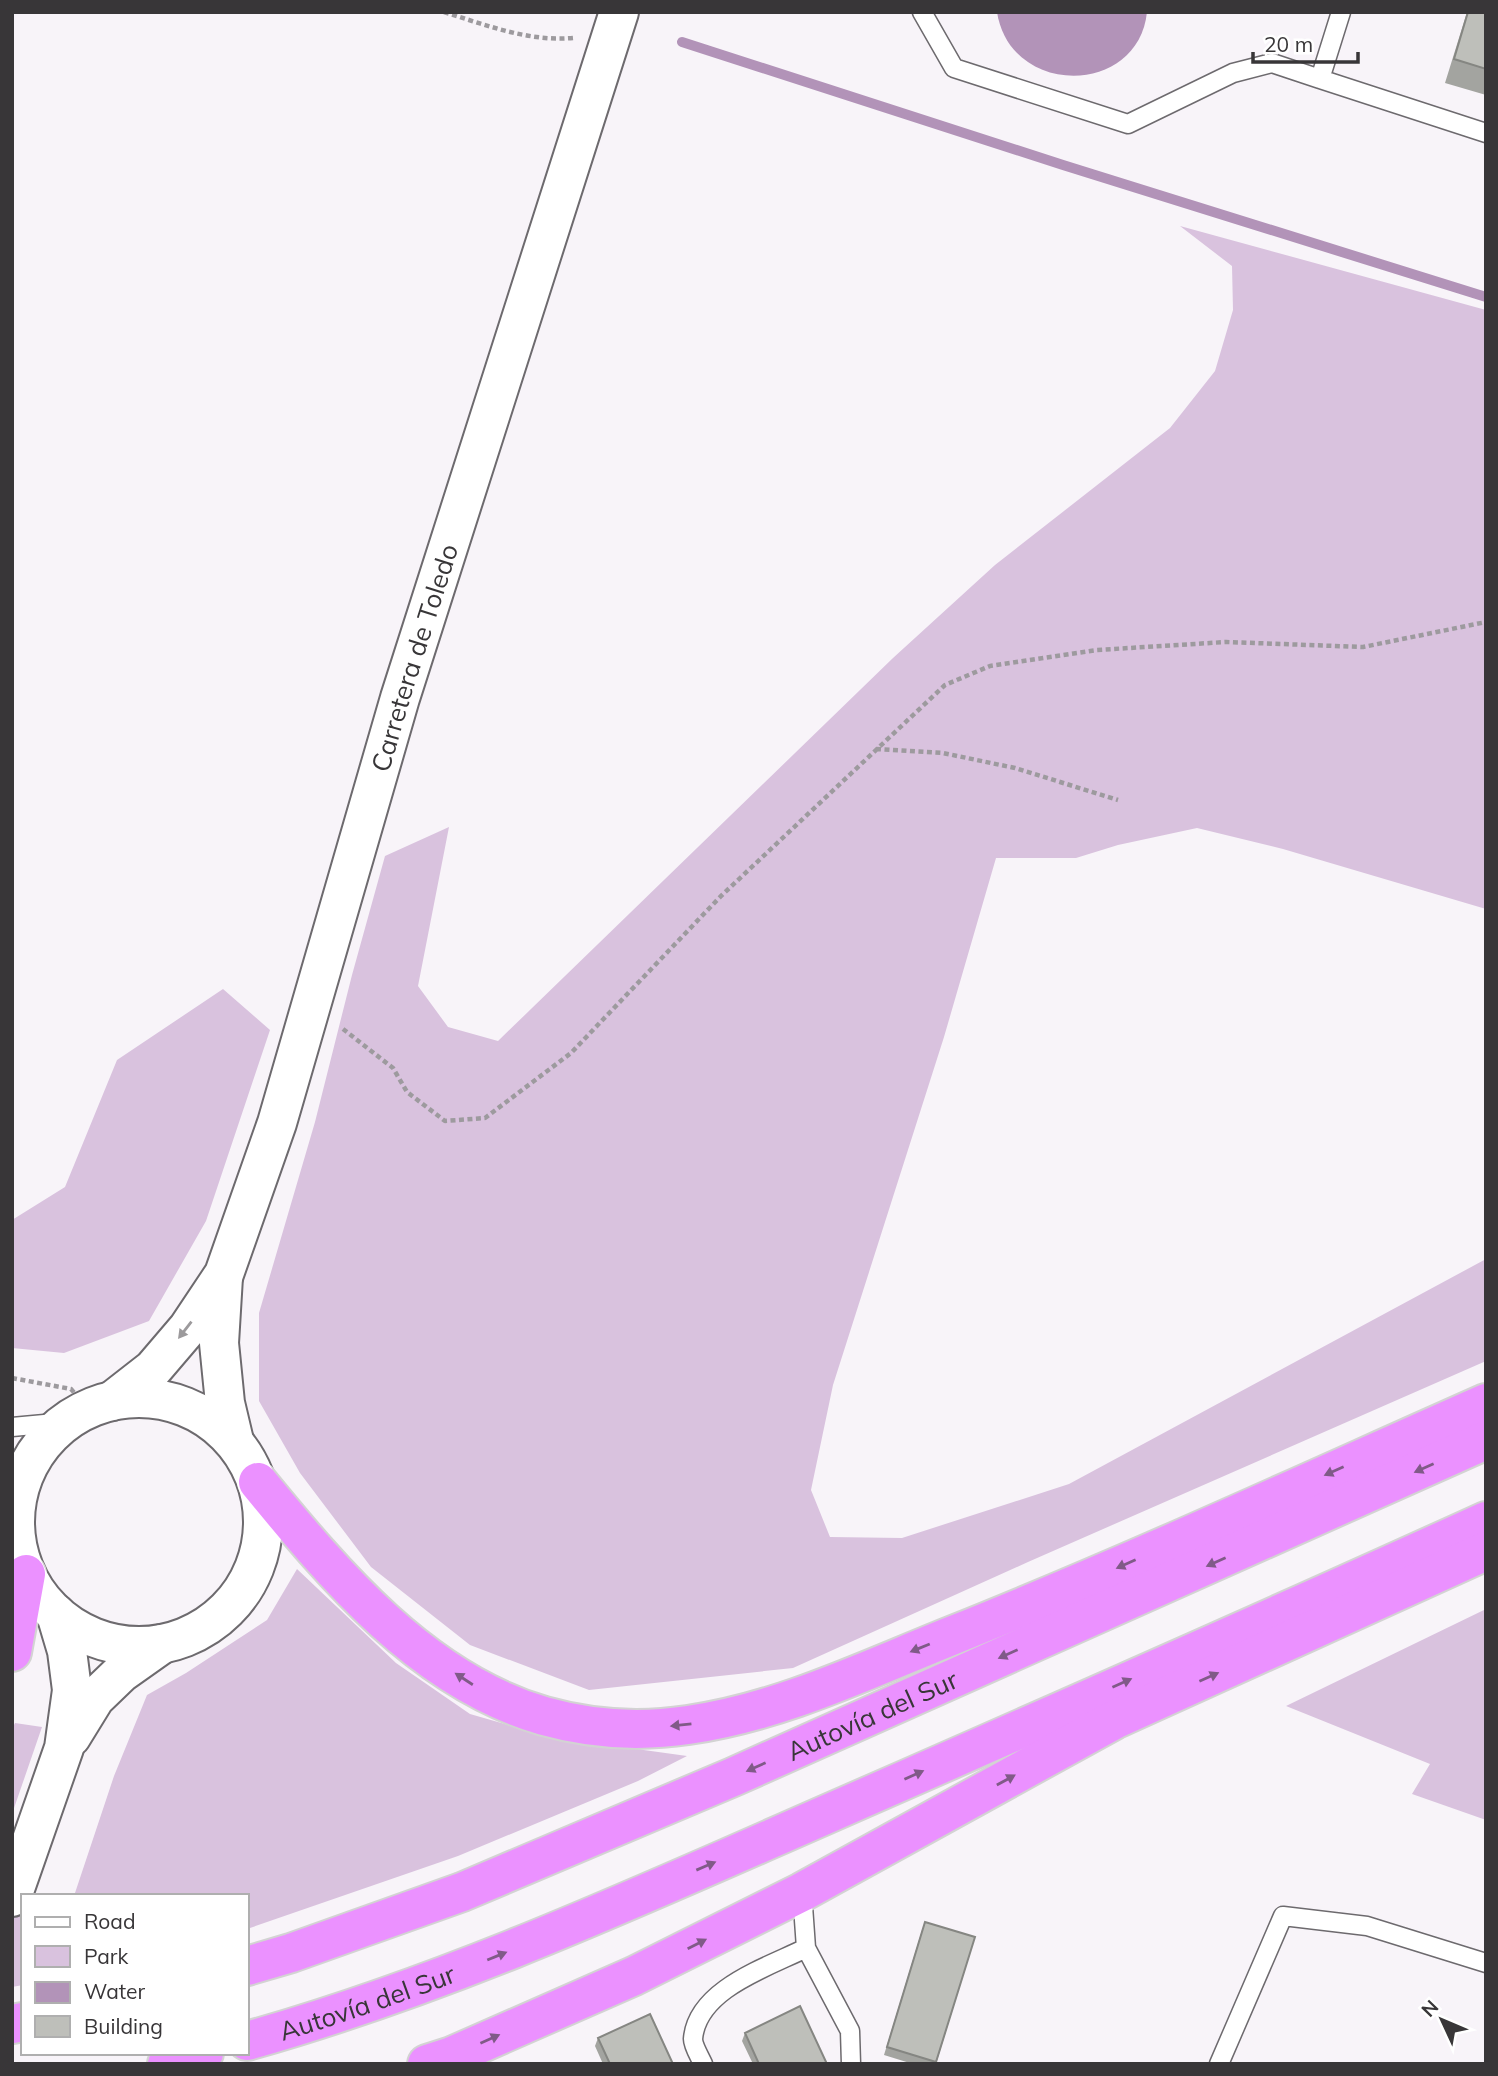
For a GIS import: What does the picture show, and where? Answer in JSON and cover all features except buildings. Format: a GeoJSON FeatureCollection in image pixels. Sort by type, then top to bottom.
{"type":"FeatureCollection","features":[{"type":"Feature","properties":{"kind":"highway"},"geometry":{"type":"LineString","coordinates":[[258,1482],[310,1546],[372,1609],[424,1654],[481,1690],[543,1716],[614,1730],[688,1725],[783,1703],[1075,1587],[1486,1403]]}},
{"type":"Feature","properties":{"kind":"highway","name":"Autovía del Sur"},"geometry":{"type":"LineString","coordinates":[[248,1966],[461,1892],[671,1803],[1486,1440]]}},
{"type":"Feature","properties":{"kind":"highway","name":"Autovía del Sur"},"geometry":{"type":"LineString","coordinates":[[248,2041],[314,2022],[491,1958],[1052,1715],[1486,1521]]}},
{"type":"Feature","properties":{"kind":"highway"},"geometry":{"type":"LineString","coordinates":[[427,2064],[452,2056],[634,1976],[802,1892],[1114,1720],[1486,1551]]}},
{"type":"Feature","properties":{"kind":"highway"},"geometry":{"type":"LineString","coordinates":[[12,1652],[26,1574]]}},
{"type":"Feature","properties":{"kind":"highway"},"geometry":{"type":"LineString","coordinates":[[167,2064],[197,2055]]}},
{"type":"Feature","properties":{"kind":"street","name":"Carretera de Toledo"},"geometry":{"type":"LineString","coordinates":[[89,1410],[153,1369],[188,1328],[224,1274],[277,1123],[400,698],[609,26]]}},
{"type":"Feature","properties":{"kind":"street","name":"Carretera de Toledo"},"geometry":{"type":"LineString","coordinates":[[224,1274],[219,1343],[225,1403],[234,1441]]}},
{"type":"Feature","properties":{"kind":"street"},"geometry":{"type":"LineString","coordinates":[[157,1398],[200,1413],[234,1441],[258,1482],[264,1517],[260,1552],[247,1585],[225,1612],[196,1633],[162,1644],[124,1646],[88,1636],[56,1614],[26,1574],[17,1547],[13,1517],[22,1481],[39,1448],[89,1410],[157,1398]]}},
{"type":"Feature","properties":{"kind":"street"},"geometry":{"type":"LineString","coordinates":[[17,1883],[64,1748],[72,1690],[66,1651],[56,1614]]}},
{"type":"Feature","properties":{"kind":"street"},"geometry":{"type":"LineString","coordinates":[[64,1748],[95,1698],[121,1673],[162,1644]]}},
{"type":"Feature","properties":{"kind":"lane"},"geometry":{"type":"LineString","coordinates":[[922,12],[954,68],[1128,124],[1233,73],[1272,63],[1486,133]]}},
{"type":"Feature","properties":{"kind":"lane"},"geometry":{"type":"LineString","coordinates":[[1320,79],[1341,12]]}},
{"type":"Feature","properties":{"kind":"lane"},"geometry":{"type":"LineString","coordinates":[[12,1427],[89,1410]]}},
{"type":"Feature","properties":{"kind":"lane"},"geometry":{"type":"LineString","coordinates":[[802,1892],[806,1948],[850,2031],[851,2064]]}},
{"type":"Feature","properties":{"kind":"lane"},"geometry":{"type":"LineString","coordinates":[[1219,2064],[1283,1916],[1367,1926],[1486,1963]]}},
{"type":"Feature","properties":{"kind":"lane"},"geometry":{"type":"LineString","coordinates":[[703,2064],[693,2041],[700,2014],[721,1991],[806,1948]]}},
{"type":"Feature","properties":{"kind":"path"},"geometry":{"type":"LineString","coordinates":[[444,12],[508,32],[550,40],[609,26]]}},
{"type":"Feature","properties":{"kind":"path"},"geometry":{"type":"LineString","coordinates":[[307,1021],[347,1030],[393,1068],[407,1092],[445,1121],[485,1118],[571,1053],[721,896],[945,685],[990,666],[1097,650],[1226,642],[1363,647],[1486,622]]}},
{"type":"Feature","properties":{"kind":"path"},"geometry":{"type":"LineString","coordinates":[[875,749],[955,755],[1014,768],[1118,800]]}},
{"type":"Feature","properties":{"kind":"path"},"geometry":{"type":"LineString","coordinates":[[12,1378],[71,1389],[89,1410]]}},
{"type":"Feature","properties":{"kind":"green space"},"geometry":{"type":"Polygon","coordinates":[[[1180,226],[1486,310],[1486,909],[1283,849],[1197,828],[1118,845],[1076,858],[996,858],[944,1037],[833,1385],[811,1490],[830,1537],[902,1538],[1069,1484],[1486,1259],[1486,1361],[793,1668],[589,1690],[470,1645],[371,1567],[300,1473],[259,1401],[259,1313],[315,1122],[385,856],[449,827],[418,986],[448,1027],[498,1041],[893,658],[995,565],[1170,428],[1215,371],[1233,310],[1232,266],[1180,226]]]}},
{"type":"Feature","properties":{"kind":"green space"},"geometry":{"type":"Polygon","coordinates":[[[223,989],[270,1030],[206,1221],[149,1321],[64,1353],[12,1348],[12,1220],[65,1187],[117,1060],[223,989]]]}},
{"type":"Feature","properties":{"kind":"green space"},"geometry":{"type":"Polygon","coordinates":[[[297,1569],[396,1663],[470,1714],[550,1737],[687,1756],[638,1781],[458,1856],[248,1929],[248,1894],[75,1894],[114,1776],[147,1695],[267,1620],[297,1569]]]}},
{"type":"Feature","properties":{"kind":"green space"},"geometry":{"type":"Polygon","coordinates":[[[1486,1609],[1486,1820],[1412,1794],[1430,1764],[1286,1706],[1486,1609]]]}},
{"type":"Feature","properties":{"kind":"green space"},"geometry":{"type":"Polygon","coordinates":[[[15,1723],[42,1727],[12,1814],[12,1729],[15,1723]]]}},
{"type":"Feature","properties":{"kind":"green space"},"geometry":{"type":"Polygon","coordinates":[[[12,1915],[21,1916],[21,1985],[12,1987],[12,1915]]]}},
{"type":"Feature","properties":{"kind":"water"},"geometry":{"type":"Polygon","coordinates":[[[997,12],[1147,12],[1139,40],[1122,60],[1099,72],[1074,76],[1048,72],[1025,60],[1007,40],[997,12]]]}},
{"type":"Feature","properties":{"kind":"waterway"},"geometry":{"type":"LineString","coordinates":[[682,42],[1486,297]]}}]}
